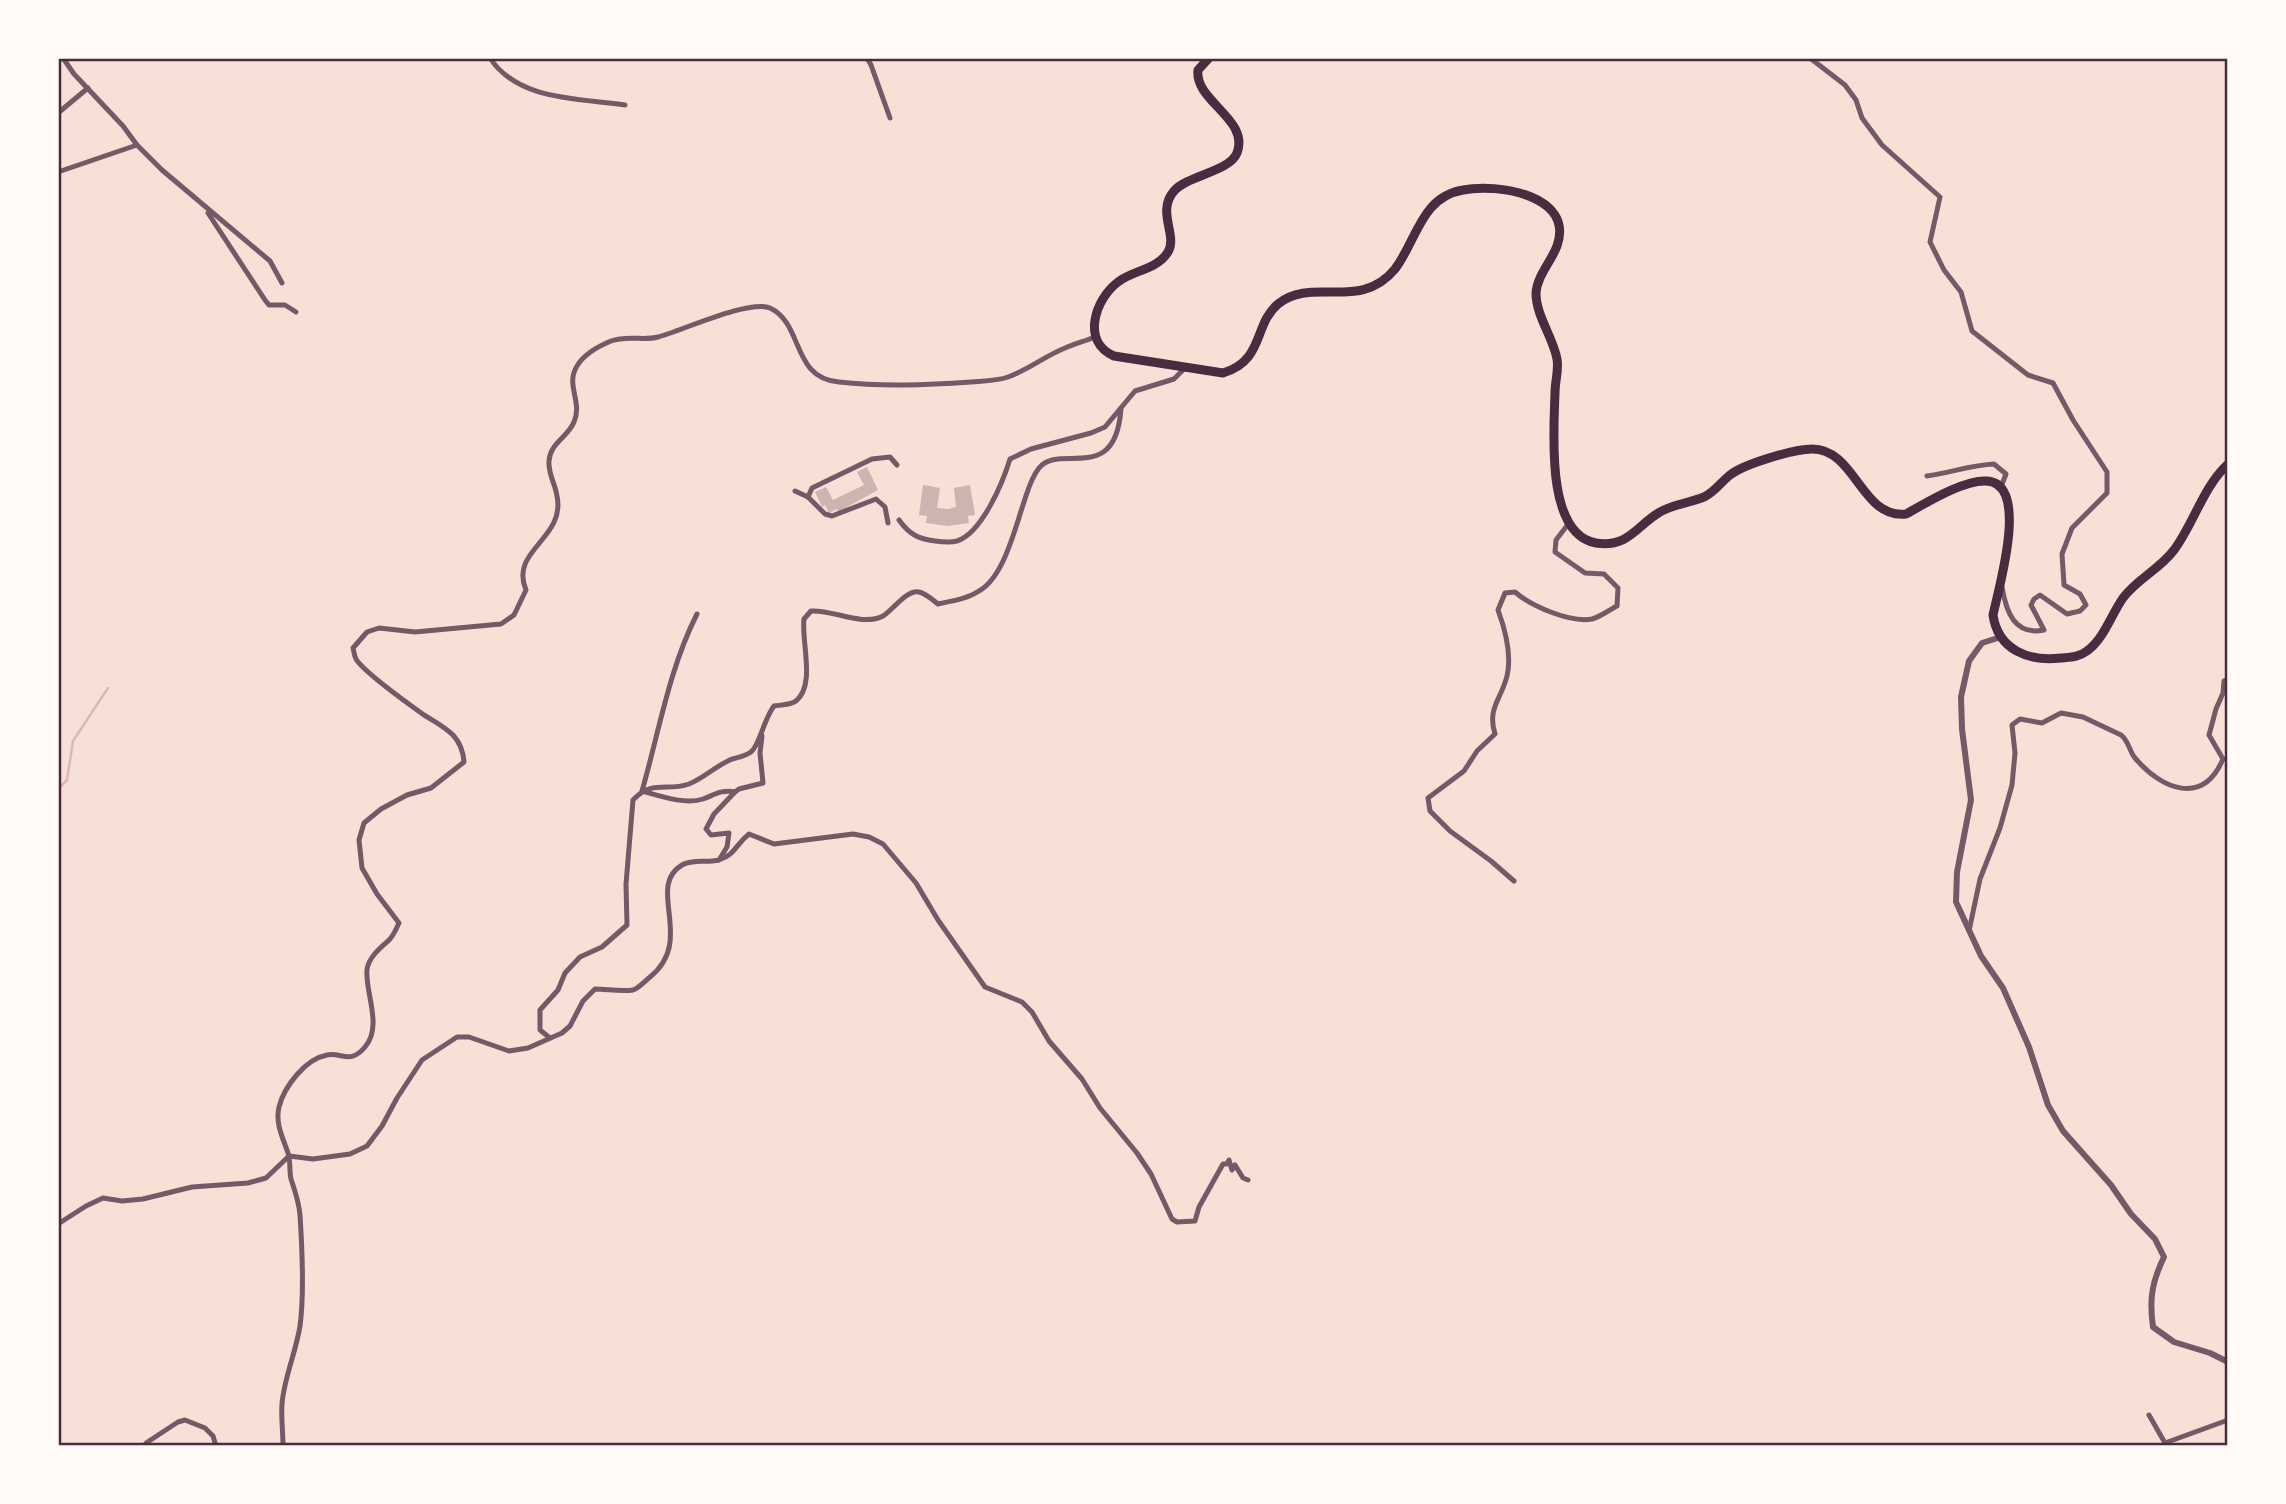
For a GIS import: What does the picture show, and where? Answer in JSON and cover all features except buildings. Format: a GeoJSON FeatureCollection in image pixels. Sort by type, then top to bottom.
{"type":"FeatureCollection","features":[{"type":"Feature","properties":{"kind":"highway"},"geometry":{"type":"LineString","coordinates":[[1209,58],[1198,70],[1199,85],[1234,127],[1238,140],[1237,152],[1230,161],[1182,183],[1175,189],[1165,207],[1170,246],[1167,253],[1145,270],[1120,279],[1112,287],[1096,315],[1094,326],[1095,338],[1104,350],[1114,356],[1223,373],[1234,369],[1248,359],[1270,314],[1278,304],[1305,293],[1361,292],[1394,270],[1427,211],[1441,198],[1461,190],[1489,188],[1519,192],[1536,198],[1551,212],[1560,230],[1557,246],[1538,283],[1536,293],[1537,306],[1548,329],[1557,359],[1554,467],[1564,514],[1581,536],[1598,543],[1617,542],[1636,534],[1662,510],[1705,497],[1736,471],[1798,451],[1813,449],[1827,452],[1854,474],[1876,503],[1889,513],[1897,515],[1906,514],[1973,482],[1986,481],[2001,487],[2008,500],[2011,519],[1993,615],[2000,637],[2014,651],[2031,658],[2075,657],[2090,648],[2124,597],[2165,562],[2176,548],[2210,486],[2228,464]]}},
{"type":"Feature","properties":{"kind":"street"},"geometry":{"type":"LineString","coordinates":[[63,58],[137,145],[270,261],[282,283]]}},
{"type":"Feature","properties":{"kind":"street"},"geometry":{"type":"LineString","coordinates":[[491,58],[507,77],[538,93],[625,106]]}},
{"type":"Feature","properties":{"kind":"street"},"geometry":{"type":"LineString","coordinates":[[867,58],[872,65],[890,118]]}},
{"type":"Feature","properties":{"kind":"street"},"geometry":{"type":"LineString","coordinates":[[1810,58],[1845,85],[1856,100],[1862,118],[1882,145],[1940,197],[1930,242],[1944,270],[1961,292],[1972,331],[2028,374],[2053,383],[2107,472],[2107,493],[2072,528],[2062,554],[2064,585],[2080,594],[2086,605],[2080,611],[2067,614],[2040,595],[2034,599],[2031,606],[2044,630],[2032,632],[2016,625],[2005,604],[2001,576]]}},
{"type":"Feature","properties":{"kind":"street"},"geometry":{"type":"LineString","coordinates":[[58,113],[88,88]]}},
{"type":"Feature","properties":{"kind":"street"},"geometry":{"type":"LineString","coordinates":[[58,172],[137,145]]}},
{"type":"Feature","properties":{"kind":"street"},"geometry":{"type":"LineString","coordinates":[[205,207],[269,305],[285,305],[296,312]]}},
{"type":"Feature","properties":{"kind":"street"},"geometry":{"type":"LineString","coordinates":[[283,1446],[282,1403],[300,1325],[300,1215],[289,1156],[279,1129],[278,1110],[286,1089],[316,1059],[329,1054],[352,1057],[368,1043],[372,1031],[373,1012],[366,972],[369,961],[382,944],[390,940],[399,923],[362,868],[359,841],[364,823],[381,809],[407,795],[430,788],[464,762],[463,750],[451,730],[423,714],[380,681],[356,660],[353,648],[367,632],[379,628],[415,632],[436,631],[501,624],[514,615],[526,590],[522,580],[522,567],[528,555],[549,533],[557,512],[558,498],[548,472],[549,457],[555,444],[575,421],[578,406],[571,383],[577,365],[589,353],[612,340],[660,337],[685,325],[732,312],[768,307],[782,318],[807,367],[820,376],[835,382],[923,386],[1005,379],[1063,349],[1095,338]]}},
{"type":"Feature","properties":{"kind":"street"},"geometry":{"type":"LineString","coordinates":[[899,520],[908,532],[923,539],[949,542],[965,537],[1002,486],[1010,460],[1031,449],[1105,427],[1135,391],[1174,379],[1186,367]]}},
{"type":"Feature","properties":{"kind":"street"},"geometry":{"type":"LineString","coordinates":[[642,790],[691,783],[731,760],[750,754],[774,706],[792,704],[801,693],[807,666],[803,627],[807,614],[811,611],[819,610],[855,620],[884,616],[912,593],[919,592],[938,604],[981,591],[1004,558],[1032,477],[1042,464],[1056,460],[1092,458],[1106,451],[1121,421],[1121,408]]}},
{"type":"Feature","properties":{"kind":"street"},"geometry":{"type":"LineString","coordinates":[[808,497],[812,488],[872,459],[890,457],[897,465]]}},
{"type":"Feature","properties":{"kind":"street"},"geometry":{"type":"LineString","coordinates":[[1927,476],[1951,473],[1975,465],[1994,464],[2006,474],[2001,487]]}},
{"type":"Feature","properties":{"kind":"street"},"geometry":{"type":"LineString","coordinates":[[795,491],[808,497],[825,514],[831,516],[876,499],[885,507],[888,523]]}},
{"type":"Feature","properties":{"kind":"street"},"geometry":{"type":"LineString","coordinates":[[1514,881],[1450,831],[1430,811],[1428,798],[1464,771],[1477,751],[1495,734],[1490,720],[1508,674],[1505,628],[1498,610],[1504,593],[1514,592],[1523,599],[1564,617],[1592,619],[1617,606],[1618,588],[1604,574],[1586,573],[1555,552],[1556,540],[1569,523]]}},
{"type":"Feature","properties":{"kind":"street"},"geometry":{"type":"LineString","coordinates":[[550,1038],[540,1030],[540,1010],[558,990],[565,973],[580,957],[602,947],[627,925],[626,884],[633,800],[642,790],[686,636],[697,614]]}},
{"type":"Feature","properties":{"kind":"street"},"geometry":{"type":"LineString","coordinates":[[2000,637],[1982,643],[1969,661],[1961,697],[1971,800],[1957,872],[1956,902],[1981,956],[2003,988],[2029,1047],[2048,1105],[2063,1131],[2111,1185],[2130,1214],[2155,1239],[2164,1257],[2156,1275],[2150,1304],[2153,1327],[2174,1342],[2210,1353],[2228,1362]]}},
{"type":"Feature","properties":{"kind":"street"},"geometry":{"type":"LineString","coordinates":[[1969,931],[1980,879],[2000,828],[2012,785],[2015,753],[2012,725],[2020,719],[2042,723],[2061,713],[2083,718],[2126,738],[2133,755],[2167,784],[2183,789],[2195,789],[2206,784],[2217,772],[2223,759],[2209,735],[2225,688],[2224,681],[2228,679]]}},
{"type":"Feature","properties":{"kind":"street"},"geometry":{"type":"LineString","coordinates":[[719,860],[729,840],[729,833],[711,835],[706,829],[714,814],[735,792],[763,783],[760,753],[763,725]]}},
{"type":"Feature","properties":{"kind":"street"},"geometry":{"type":"LineString","coordinates":[[642,790],[670,799],[688,800],[703,799],[728,790],[735,792]]}},
{"type":"Feature","properties":{"kind":"street"},"geometry":{"type":"LineString","coordinates":[[289,1156],[313,1159],[350,1154],[367,1146],[422,1060],[457,1037],[469,1037],[509,1051],[528,1048],[562,1033],[570,1026],[583,1001],[595,989],[633,990],[657,972],[668,955],[673,936],[667,901],[669,877],[680,866],[689,862],[707,863],[730,856],[741,840],[749,834],[774,844],[853,834],[884,844],[916,883],[938,920],[985,987],[1022,1002],[1032,1013],[1049,1041],[1082,1079],[1100,1108],[1137,1153],[1172,1219],[1177,1222],[1195,1221],[1199,1207],[1223,1164],[1227,1164],[1229,1160],[1232,1170],[1235,1165],[1242,1178],[1248,1180]]}},
{"type":"Feature","properties":{"kind":"street"},"geometry":{"type":"LineString","coordinates":[[58,1224],[103,1198],[122,1201],[143,1199],[192,1186],[248,1183],[266,1178],[289,1156]]}},
{"type":"Feature","properties":{"kind":"street"},"geometry":{"type":"LineString","coordinates":[[2149,1415],[2164,1445],[2228,1420]]}},
{"type":"Feature","properties":{"kind":"street"},"geometry":{"type":"LineString","coordinates":[[147,1446],[146,1443],[185,1420],[205,1428],[213,1436],[216,1446]]}},
{"type":"Feature","properties":{"kind":"waterway"},"geometry":{"type":"LineString","coordinates":[[58,789],[67,780],[73,741],[108,688]]}}]}
